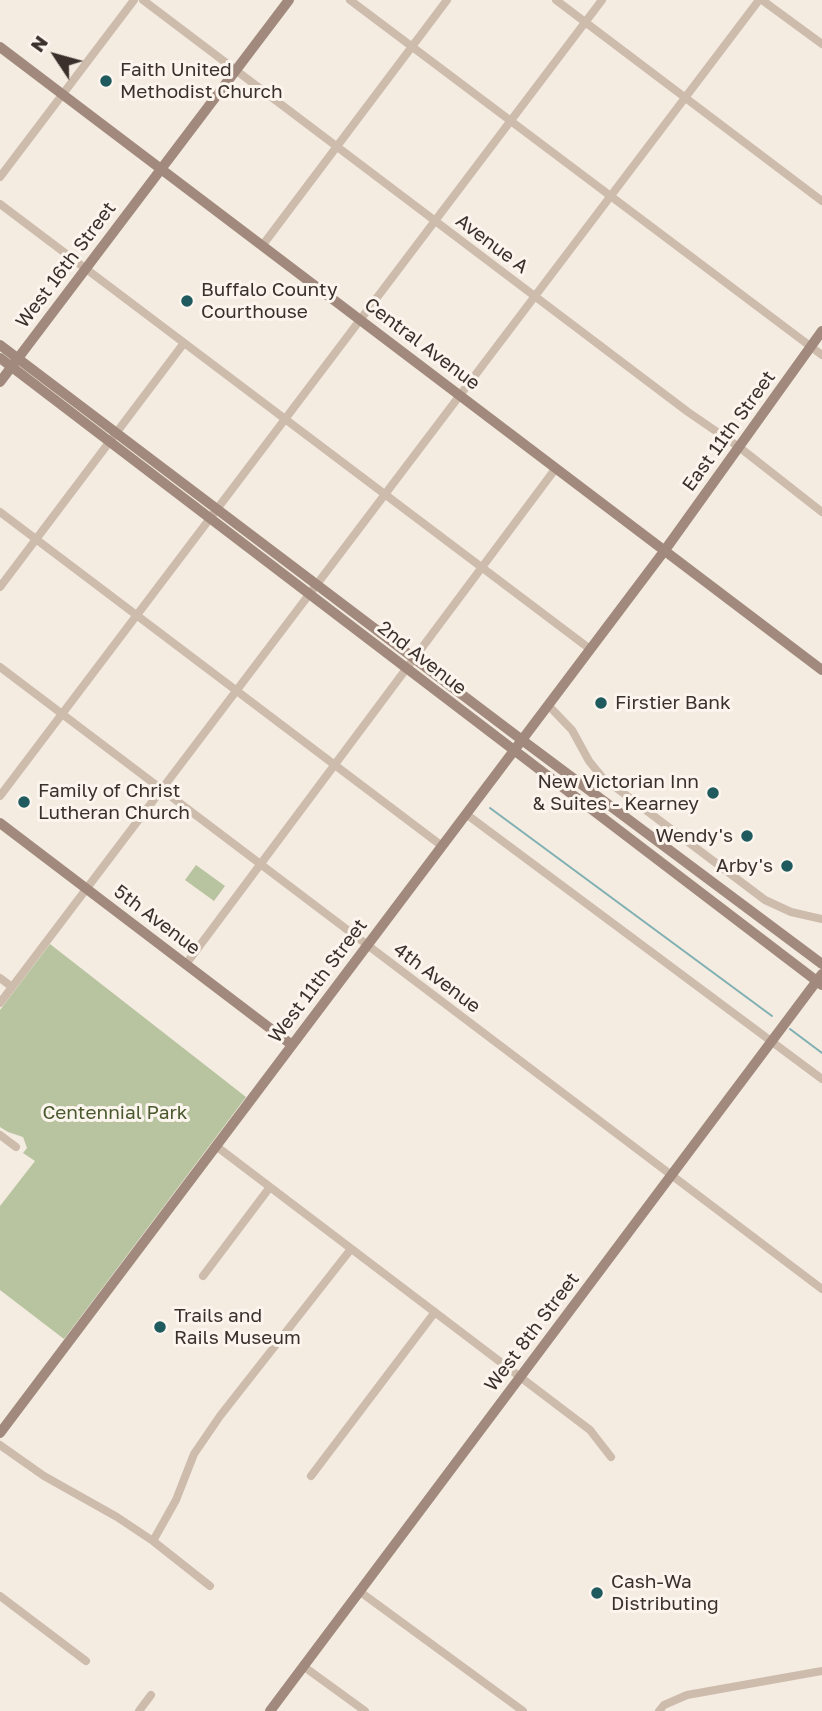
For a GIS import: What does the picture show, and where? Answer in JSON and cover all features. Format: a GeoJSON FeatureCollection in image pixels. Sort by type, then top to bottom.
{"type":"FeatureCollection","features":[{"type":"Feature","properties":{"kind":"main road","name":"West 16th Street"},"geometry":{"type":"LineString","coordinates":[[0,382],[289,0]]}},
{"type":"Feature","properties":{"kind":"main road","name":"Central Avenue"},"geometry":{"type":"LineString","coordinates":[[0,47],[822,670]]}},
{"type":"Feature","properties":{"kind":"main road","name":"East 11th Street"},"geometry":{"type":"LineString","coordinates":[[665,550],[822,331]]}},
{"type":"Feature","properties":{"kind":"main road","name":"2nd Avenue"},"geometry":{"type":"LineString","coordinates":[[0,345],[14,363],[314,589],[514,750],[820,980]]}},
{"type":"Feature","properties":{"kind":"main road","name":"2nd Avenue"},"geometry":{"type":"LineString","coordinates":[[0,358],[14,363]]}},
{"type":"Feature","properties":{"kind":"main road","name":"West 11th Street"},"geometry":{"type":"LineString","coordinates":[[0,1433],[665,550]]}},
{"type":"Feature","properties":{"kind":"main road","name":"2nd Avenue"},"geometry":{"type":"LineString","coordinates":[[410,664],[522,740],[822,964]]}},
{"type":"Feature","properties":{"kind":"main road","name":"5th Avenue"},"geometry":{"type":"LineString","coordinates":[[0,823],[292,1045]]}},
{"type":"Feature","properties":{"kind":"main road","name":"West 8th Street"},"geometry":{"type":"LineString","coordinates":[[270,1711],[820,980]]}},
{"type":"Feature","properties":{"kind":"street"},"geometry":{"type":"LineString","coordinates":[[0,177],[134,0]]}},
{"type":"Feature","properties":{"kind":"street","name":"Avenue A"},"geometry":{"type":"LineString","coordinates":[[143,0],[822,512]]}},
{"type":"Feature","properties":{"kind":"street"},"geometry":{"type":"LineString","coordinates":[[350,0],[822,355]]}},
{"type":"Feature","properties":{"kind":"street"},"geometry":{"type":"LineString","coordinates":[[262,246],[447,0]]}},
{"type":"Feature","properties":{"kind":"street"},"geometry":{"type":"LineString","coordinates":[[556,0],[822,201]]}},
{"type":"Feature","properties":{"kind":"street"},"geometry":{"type":"LineString","coordinates":[[0,796],[602,0]]}},
{"type":"Feature","properties":{"kind":"street"},"geometry":{"type":"LineString","coordinates":[[0,1003],[761,0],[822,44]]}},
{"type":"Feature","properties":{"kind":"street"},"geometry":{"type":"LineString","coordinates":[[0,204],[590,649]]}},
{"type":"Feature","properties":{"kind":"street"},"geometry":{"type":"LineString","coordinates":[[0,587],[184,343]]}},
{"type":"Feature","properties":{"kind":"street"},"geometry":{"type":"LineString","coordinates":[[186,964],[556,468]]}},
{"type":"Feature","properties":{"kind":"street"},"geometry":{"type":"LineString","coordinates":[[0,512],[442,846]]}},
{"type":"Feature","properties":{"kind":"street","name":"4th Avenue"},"geometry":{"type":"LineString","coordinates":[[0,667],[822,1289]]}},
{"type":"Feature","properties":{"kind":"street"},"geometry":{"type":"LineString","coordinates":[[548,705],[572,730],[589,761],[602,777],[765,900],[791,912],[822,919]]}},
{"type":"Feature","properties":{"kind":"street"},"geometry":{"type":"LineString","coordinates":[[466,814],[822,1079]]}},
{"type":"Feature","properties":{"kind":"street"},"geometry":{"type":"LineString","coordinates":[[0,978],[12,987]]}},
{"type":"Feature","properties":{"kind":"street"},"geometry":{"type":"LineString","coordinates":[[0,1135],[16,1147]]}},
{"type":"Feature","properties":{"kind":"street"},"geometry":{"type":"LineString","coordinates":[[216,1146],[590,1430],[611,1457]]}},
{"type":"Feature","properties":{"kind":"street"},"geometry":{"type":"LineString","coordinates":[[203,1276],[270,1187]]}},
{"type":"Feature","properties":{"kind":"street"},"geometry":{"type":"LineString","coordinates":[[153,1541],[176,1500],[194,1454],[220,1416],[351,1249]]}},
{"type":"Feature","properties":{"kind":"street"},"geometry":{"type":"LineString","coordinates":[[311,1476],[435,1312]]}},
{"type":"Feature","properties":{"kind":"street"},"geometry":{"type":"LineString","coordinates":[[0,1445],[44,1476],[117,1517],[153,1541],[209,1586]]}},
{"type":"Feature","properties":{"kind":"street"},"geometry":{"type":"LineString","coordinates":[[359,1591],[523,1711]]}},
{"type":"Feature","properties":{"kind":"street"},"geometry":{"type":"LineString","coordinates":[[0,1596],[86,1661]]}},
{"type":"Feature","properties":{"kind":"street"},"geometry":{"type":"LineString","coordinates":[[303,1667],[365,1711]]}},
{"type":"Feature","properties":{"kind":"street"},"geometry":{"type":"LineString","coordinates":[[659,1711],[664,1705],[687,1695],[822,1671]]}},
{"type":"Feature","properties":{"kind":"street"},"geometry":{"type":"LineString","coordinates":[[139,1711],[151,1695]]}},
{"type":"Feature","properties":{"kind":"green space"},"geometry":{"type":"Polygon","coordinates":[[[196,865],[225,886],[214,901],[185,880],[196,865]]]}},
{"type":"Feature","properties":{"kind":"green space","name":"Centennial Park"},"geometry":{"type":"Polygon","coordinates":[[[50,944],[246,1097],[64,1339],[0,1290],[0,1206],[35,1161],[23,1153],[27,1148],[23,1137],[0,1127],[0,1010],[50,944]]]}},
{"type":"Feature","properties":{"kind":"waterway"},"geometry":{"type":"LineString","coordinates":[[490,808],[772,1016]]}},
{"type":"Feature","properties":{"kind":"waterway"},"geometry":{"type":"LineString","coordinates":[[790,1029],[822,1053]]}},
{"type":"Feature","properties":{"kind":"place","name":"Faith United Methodist Church"},"geometry":{"type":"Point","coordinates":[106,81]}},
{"type":"Feature","properties":{"kind":"place","name":"Buffalo County Courthouse"},"geometry":{"type":"Point","coordinates":[187,301]}},
{"type":"Feature","properties":{"kind":"place","name":"Firstier Bank"},"geometry":{"type":"Point","coordinates":[601,703]}},
{"type":"Feature","properties":{"kind":"place","name":"New Victorian Inn & Suites - Kearney"},"geometry":{"type":"Point","coordinates":[713,793]}},
{"type":"Feature","properties":{"kind":"place","name":"Family of Christ Lutheran Church"},"geometry":{"type":"Point","coordinates":[24,802]}},
{"type":"Feature","properties":{"kind":"place","name":"Wendy's"},"geometry":{"type":"Point","coordinates":[747,836]}},
{"type":"Feature","properties":{"kind":"place","name":"Arby's"},"geometry":{"type":"Point","coordinates":[787,866]}},
{"type":"Feature","properties":{"kind":"place","name":"Trails and Rails Museum"},"geometry":{"type":"Point","coordinates":[160,1327]}},
{"type":"Feature","properties":{"kind":"place","name":"Cash-Wa Distributing"},"geometry":{"type":"Point","coordinates":[597,1593]}}]}
